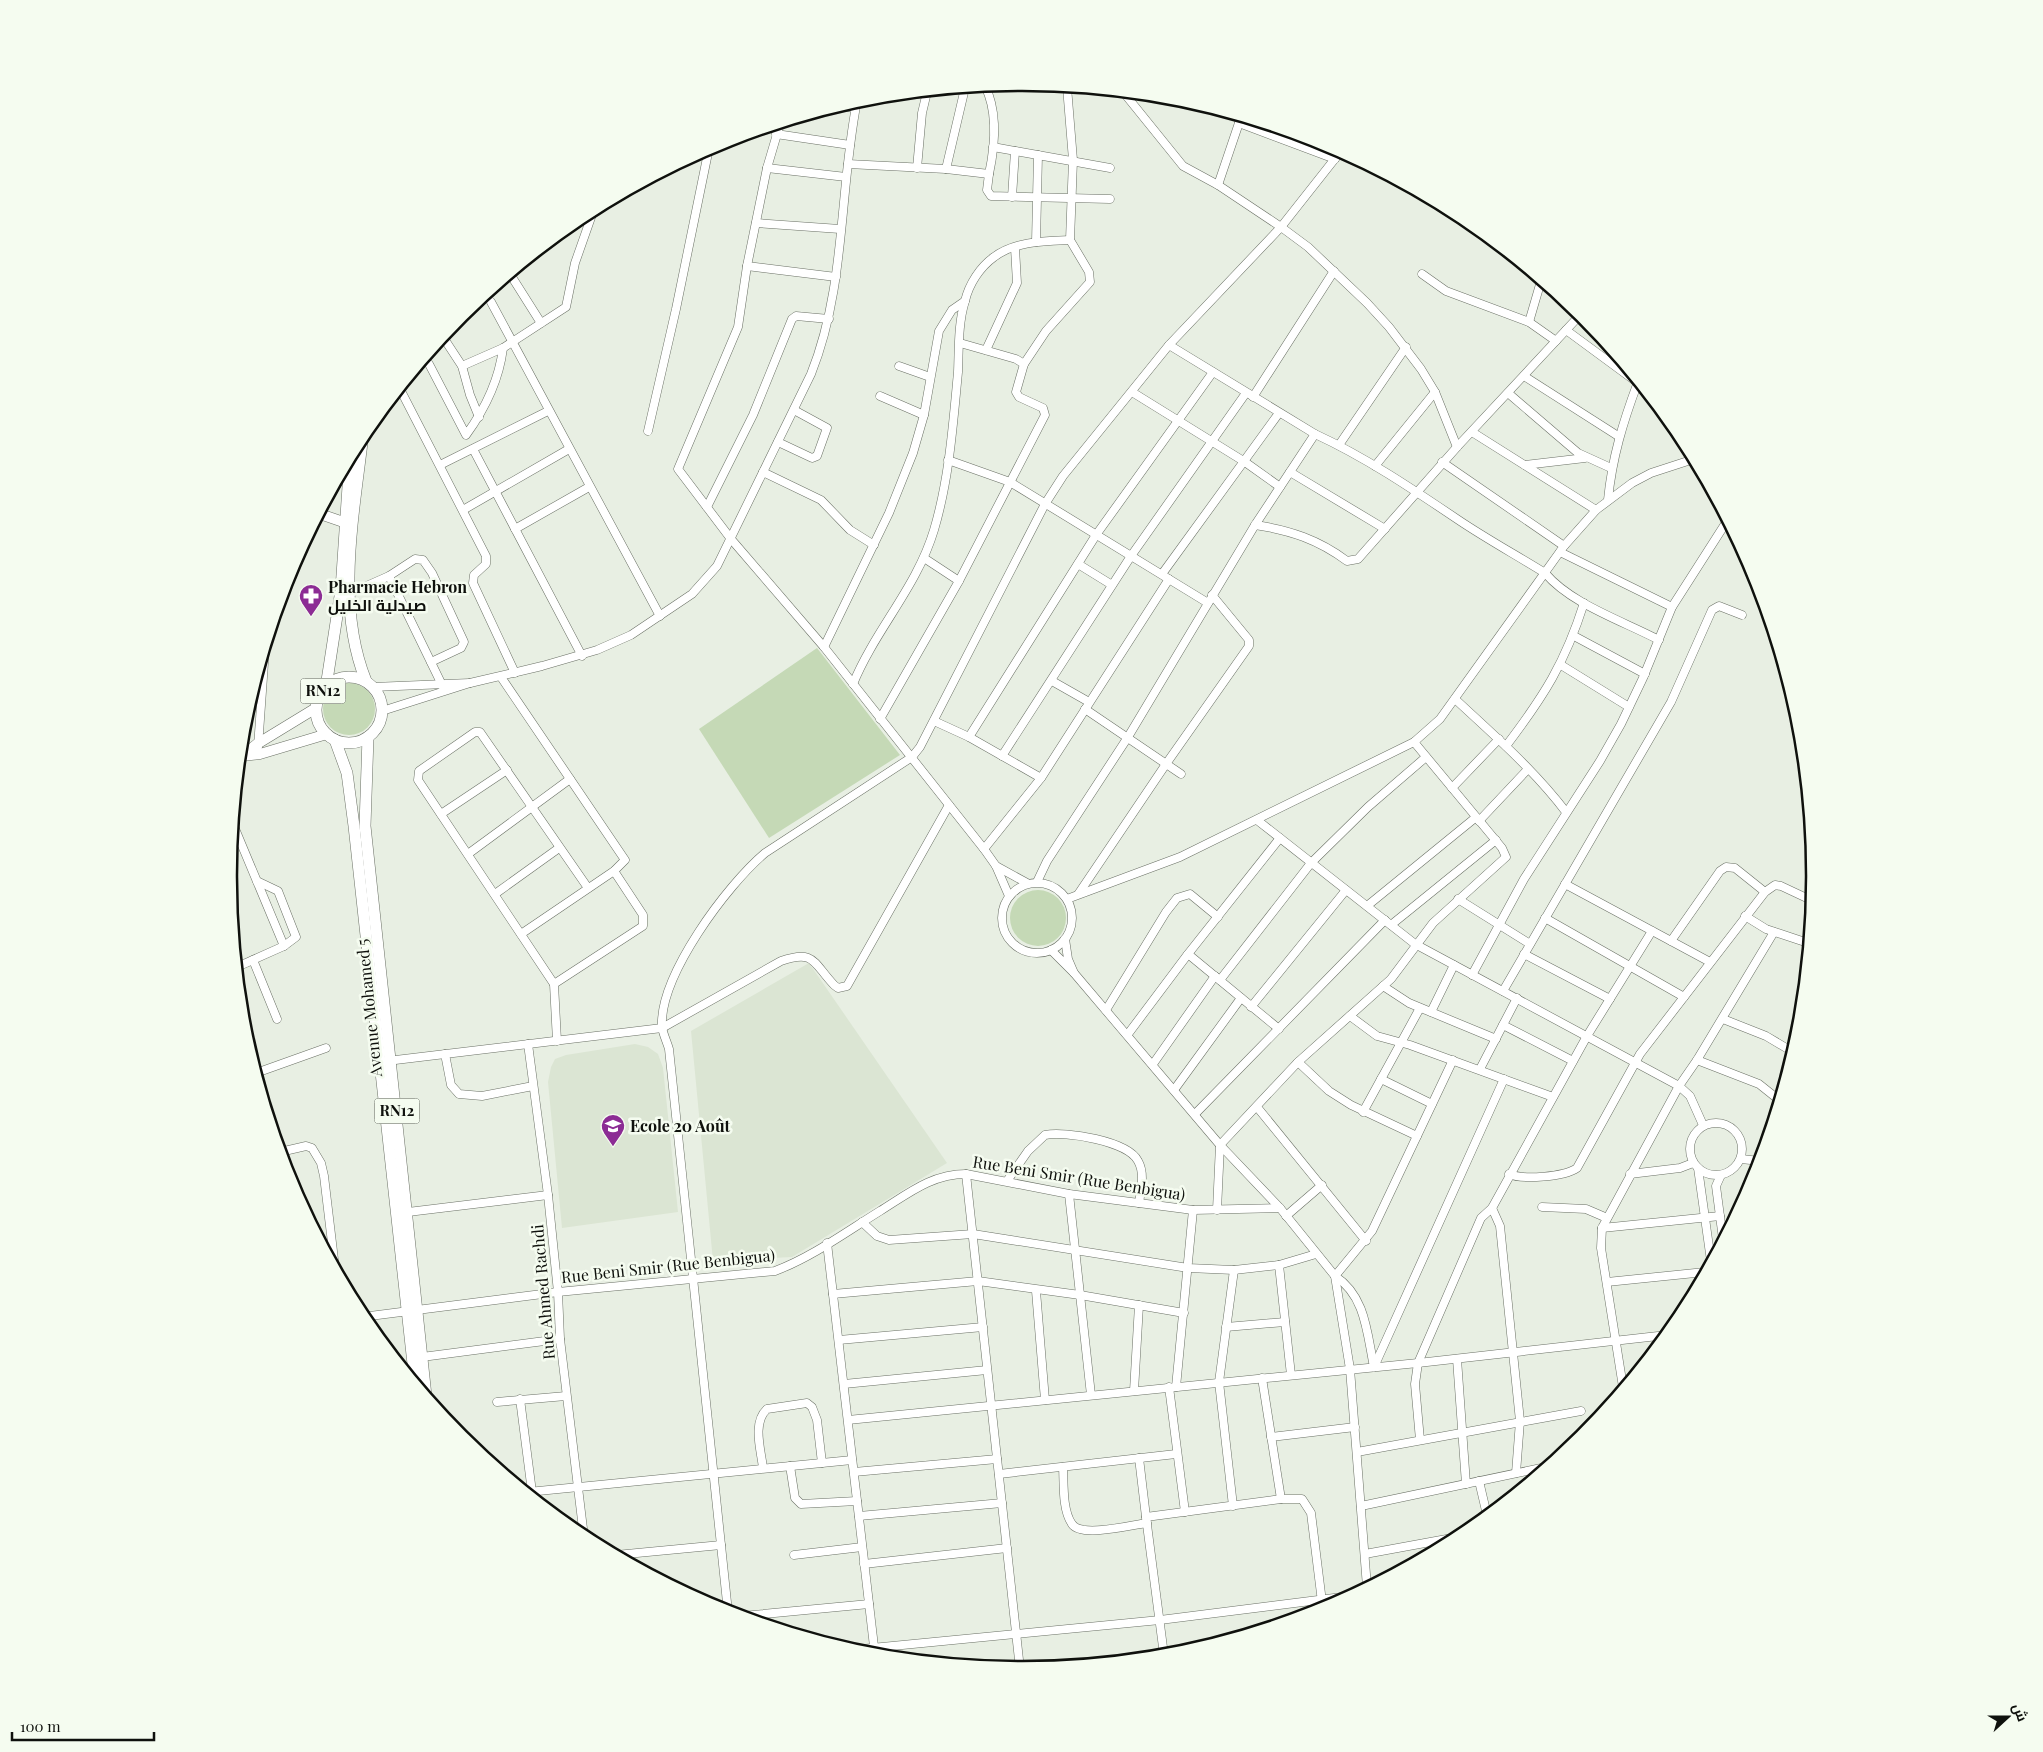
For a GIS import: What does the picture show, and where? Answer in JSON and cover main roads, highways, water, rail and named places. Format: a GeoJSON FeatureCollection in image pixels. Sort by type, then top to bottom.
{"type":"FeatureCollection","features":[{"type":"Feature","properties":{"kind":"main road","name":"RN12"},"geometry":{"type":"LineString","coordinates":[[349,524],[360,455]]}},
{"type":"Feature","properties":{"kind":"main road","name":"RN12"},"geometry":{"type":"LineString","coordinates":[[326,687],[344,596],[349,524],[350,471]]}},
{"type":"Feature","properties":{"kind":"main road"},"geometry":{"type":"LineString","coordinates":[[325,516],[349,524]]}},
{"type":"Feature","properties":{"kind":"main road","name":"RN12"},"geometry":{"type":"LineString","coordinates":[[344,596],[352,640],[369,684],[380,698],[382,710],[375,730],[368,737],[359,826]]}},
{"type":"Feature","properties":{"kind":"main road","name":"RN12"},"geometry":{"type":"LineString","coordinates":[[359,826],[347,773],[331,737],[317,718],[316,708],[319,696],[332,681],[349,677],[369,684]]}},
{"type":"Feature","properties":{"kind":"main road"},"geometry":{"type":"LineString","coordinates":[[259,749],[316,708]]}},
{"type":"Feature","properties":{"kind":"main road"},"geometry":{"type":"LineString","coordinates":[[247,754],[259,749],[331,737],[352,743],[368,737]]}},
{"type":"Feature","properties":{"kind":"main road","name":"Avenue Mohamed 5"},"geometry":{"type":"LineString","coordinates":[[359,826],[412,1310],[422,1356],[425,1386]]}},
{"type":"Feature","properties":{"kind":"main road","name":"Avenue Mohamed 5"},"geometry":{"type":"LineString","coordinates":[[385,1062],[408,1212],[415,1373]]}},
{"type":"Feature","properties":{"kind":"place","name":"Pharmacie Hebron صيدلية الخليل"},"geometry":{"type":"Point","coordinates":[311,617]}},
{"type":"Feature","properties":{"kind":"place","name":"Ecole 20 Août"},"geometry":{"type":"Point","coordinates":[613,1147]}}]}
